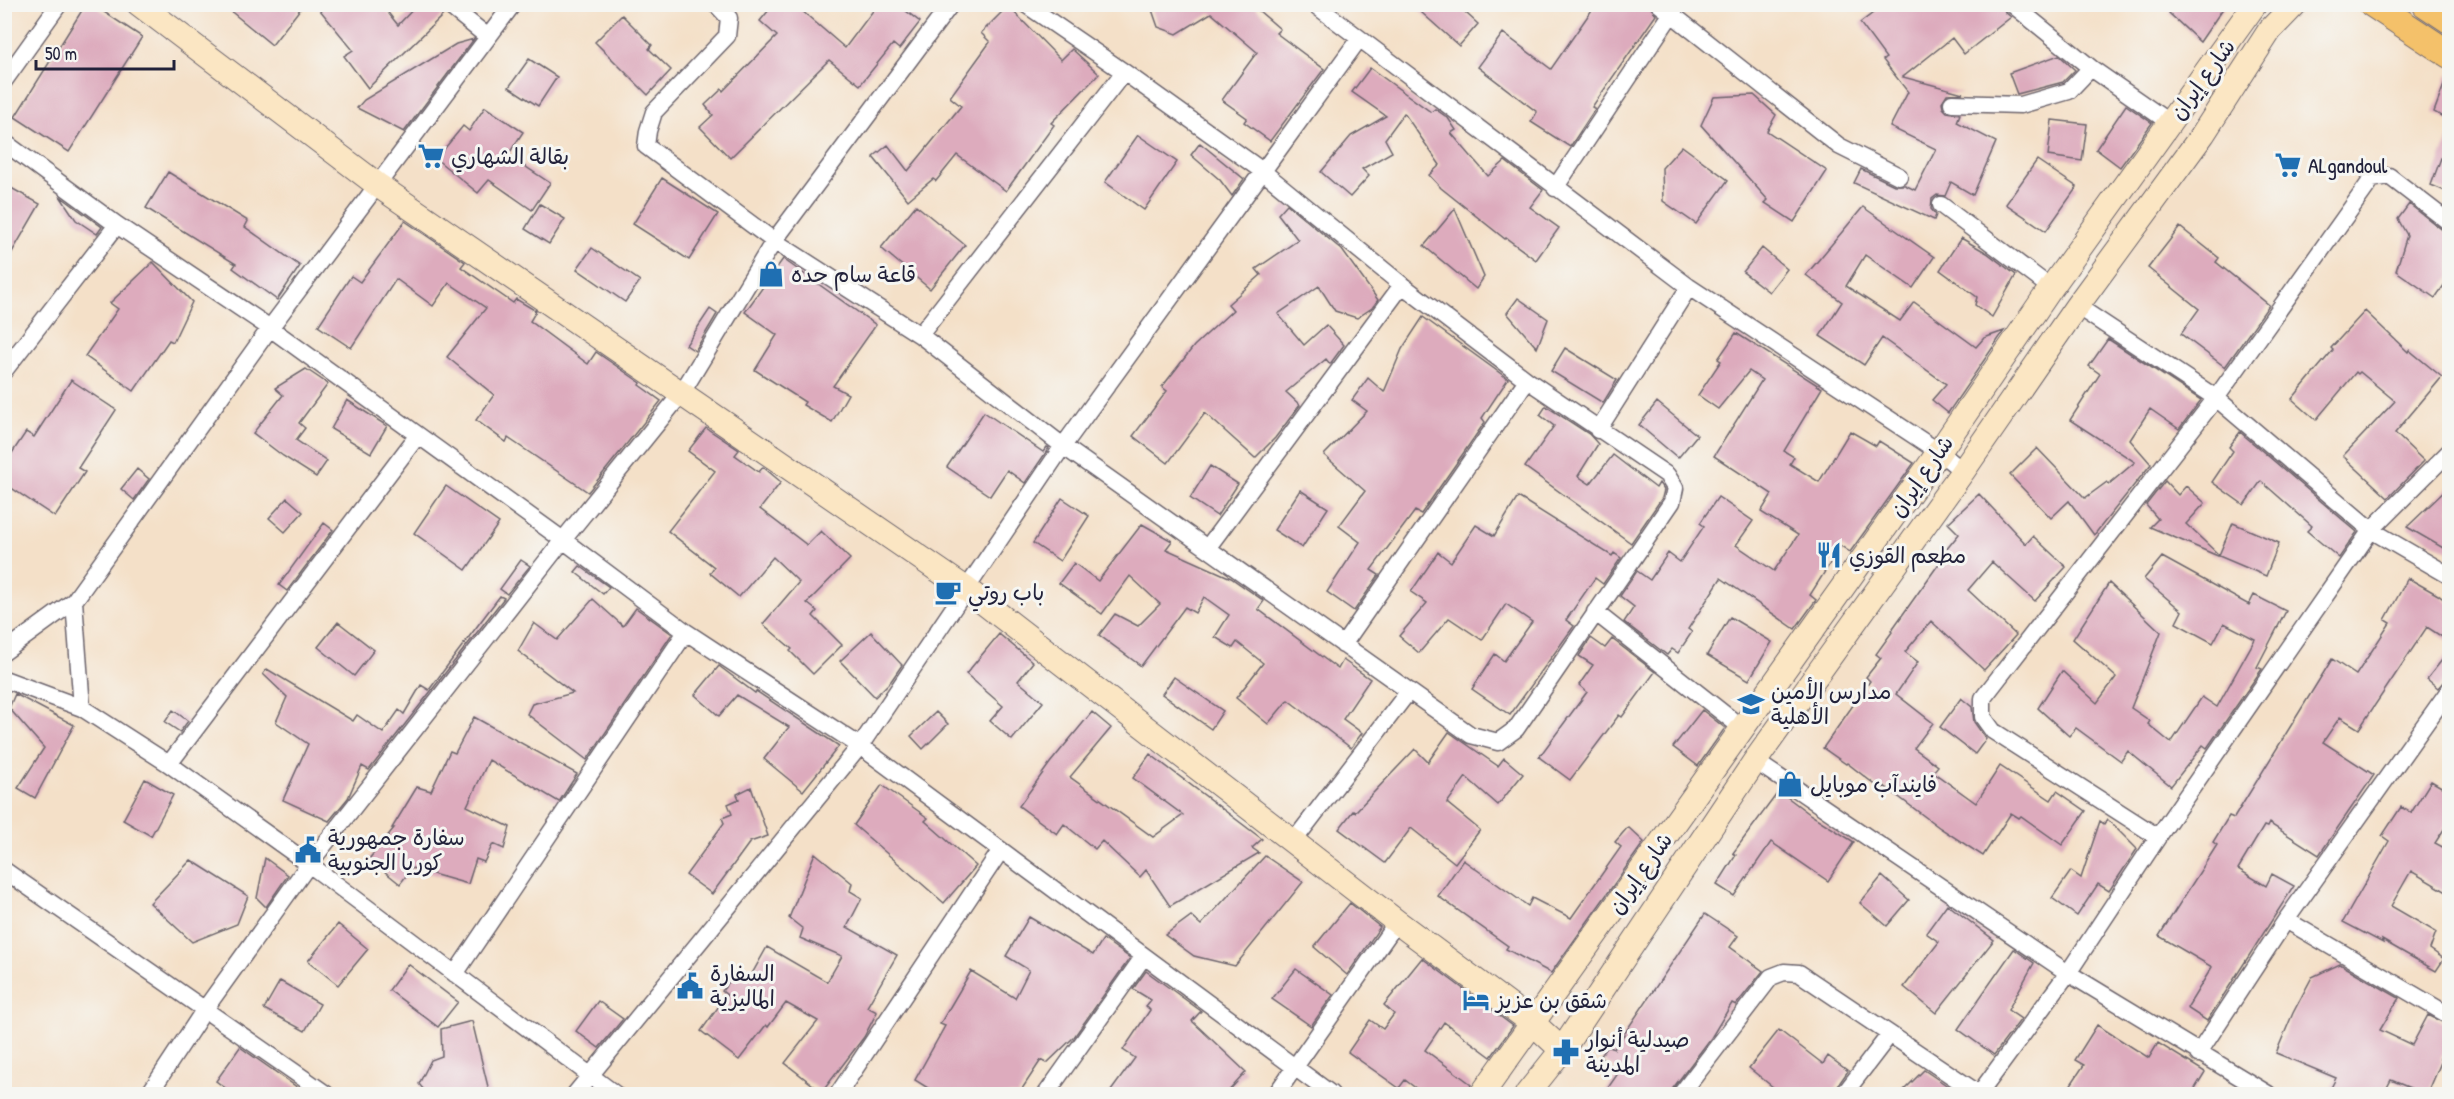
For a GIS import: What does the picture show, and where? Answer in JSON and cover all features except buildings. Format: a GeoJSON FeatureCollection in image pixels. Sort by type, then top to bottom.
{"type":"FeatureCollection","features":[{"type":"Feature","properties":{"kind":"main road"},"geometry":{"type":"LineString","coordinates":[[2373,4],[2450,55]]}},
{"type":"Feature","properties":{"kind":"main road"},"geometry":{"type":"LineString","coordinates":[[2426,4],[2450,20]]}},
{"type":"Feature","properties":{"kind":"street"},"geometry":{"type":"LineString","coordinates":[[4,81],[59,4]]}},
{"type":"Feature","properties":{"kind":"street"},"geometry":{"type":"LineString","coordinates":[[139,4],[379,186],[966,589],[1397,922],[1534,1024],[1562,1050]]}},
{"type":"Feature","properties":{"kind":"street"},"geometry":{"type":"LineString","coordinates":[[447,4],[488,37]]}},
{"type":"Feature","properties":{"kind":"street"},"geometry":{"type":"LineString","coordinates":[[4,652],[74,601],[270,328],[379,186],[513,4]]}},
{"type":"Feature","properties":{"kind":"street"},"geometry":{"type":"LineString","coordinates":[[716,4],[729,18],[727,36],[654,112],[646,146],[774,241],[920,335],[1063,446],[1409,692],[1471,735],[1498,742],[1516,729],[1672,502],[1675,488],[1667,476],[1527,381],[1402,285],[1262,170],[1025,4]]}},
{"type":"Feature","properties":{"kind":"street"},"geometry":{"type":"LineString","coordinates":[[148,1095],[205,1009],[309,864],[563,540],[681,394],[774,241],[951,4]]}},
{"type":"Feature","properties":{"kind":"street"},"geometry":{"type":"LineString","coordinates":[[1314,4],[1689,287],[1940,452],[1963,471]]}},
{"type":"Feature","properties":{"kind":"street"},"geometry":{"type":"LineString","coordinates":[[2012,4],[2091,68],[2170,123]]}},
{"type":"Feature","properties":{"kind":"street","name":"شارع إيران"},"geometry":{"type":"LineString","coordinates":[[1482,1095],[1940,452],[2051,288],[2255,4]]}},
{"type":"Feature","properties":{"kind":"street","name":"شارع إيران"},"geometry":{"type":"LineString","coordinates":[[1527,1095],[1562,1050],[1755,761],[1963,471],[2077,306],[2203,134],[2270,30],[2295,4]]}},
{"type":"Feature","properties":{"kind":"street"},"geometry":{"type":"LineString","coordinates":[[1555,188],[1669,8],[1839,146],[1899,176]]}},
{"type":"Feature","properties":{"kind":"street"},"geometry":{"type":"LineString","coordinates":[[575,1095],[860,746],[1063,446],[1359,39]]}},
{"type":"Feature","properties":{"kind":"street"},"geometry":{"type":"LineString","coordinates":[[1952,103],[2021,105],[2069,91],[2091,68]]}},
{"type":"Feature","properties":{"kind":"street"},"geometry":{"type":"LineString","coordinates":[[920,335],[1124,72]]}},
{"type":"Feature","properties":{"kind":"street"},"geometry":{"type":"LineString","coordinates":[[4,142],[117,225],[270,328],[686,632],[860,746],[1331,1095]]}},
{"type":"Feature","properties":{"kind":"street"},"geometry":{"type":"LineString","coordinates":[[2158,837],[1993,730],[1983,717],[1983,698],[2216,398],[2372,179],[2389,176],[2450,223]]}},
{"type":"Feature","properties":{"kind":"street"},"geometry":{"type":"LineString","coordinates":[[1941,205],[2051,288]]}},
{"type":"Feature","properties":{"kind":"street"},"geometry":{"type":"LineString","coordinates":[[4,371],[117,225]]}},
{"type":"Feature","properties":{"kind":"street"},"geometry":{"type":"LineString","coordinates":[[1208,547],[1402,285]]}},
{"type":"Feature","properties":{"kind":"street"},"geometry":{"type":"LineString","coordinates":[[1598,430],[1689,287]]}},
{"type":"Feature","properties":{"kind":"street"},"geometry":{"type":"LineString","coordinates":[[2077,306],[2216,398],[2371,530],[2450,576]]}},
{"type":"Feature","properties":{"kind":"street"},"geometry":{"type":"LineString","coordinates":[[1343,645],[1527,381]]}},
{"type":"Feature","properties":{"kind":"street"},"geometry":{"type":"LineString","coordinates":[[169,764],[418,435]]}},
{"type":"Feature","properties":{"kind":"street"},"geometry":{"type":"LineString","coordinates":[[1681,1095],[1771,977],[1784,972],[1799,973],[1979,1094],[2068,973],[2158,837],[2371,530],[2450,451]]}},
{"type":"Feature","properties":{"kind":"street"},"geometry":{"type":"LineString","coordinates":[[74,601],[82,708]]}},
{"type":"Feature","properties":{"kind":"street"},"geometry":{"type":"LineString","coordinates":[[1595,612],[1742,728],[1755,761],[2068,973],[2268,1095]]}},
{"type":"Feature","properties":{"kind":"street"},"geometry":{"type":"LineString","coordinates":[[454,974],[686,632]]}},
{"type":"Feature","properties":{"kind":"street"},"geometry":{"type":"LineString","coordinates":[[4,679],[82,708],[169,764],[309,864],[615,1095]]}},
{"type":"Feature","properties":{"kind":"street"},"geometry":{"type":"LineString","coordinates":[[2198,1054],[2286,920],[2450,688]]}},
{"type":"Feature","properties":{"kind":"street"},"geometry":{"type":"LineString","coordinates":[[1293,842],[1409,692]]}},
{"type":"Feature","properties":{"kind":"street"},"geometry":{"type":"LineString","coordinates":[[838,1095],[1000,850]]}},
{"type":"Feature","properties":{"kind":"street"},"geometry":{"type":"LineString","coordinates":[[4,870],[326,1095]]}},
{"type":"Feature","properties":{"kind":"street"},"geometry":{"type":"LineString","coordinates":[[2286,920],[2450,1016]]}},
{"type":"Feature","properties":{"kind":"street"},"geometry":{"type":"LineString","coordinates":[[1276,1095],[1397,922]]}},
{"type":"Feature","properties":{"kind":"street"},"geometry":{"type":"LineString","coordinates":[[1046,1095],[1144,956]]}},
{"type":"Feature","properties":{"kind":"street"},"geometry":{"type":"LineString","coordinates":[[1844,1095],[1890,1034]]}},
{"type":"Feature","properties":{"kind":"place","name":"بقالة الشهاري"},"geometry":{"type":"Point","coordinates":[431,156]}},
{"type":"Feature","properties":{"kind":"place","name":"ALgandoul"},"geometry":{"type":"Point","coordinates":[2288,165]}},
{"type":"Feature","properties":{"kind":"place","name":"قاعة سام حده"},"geometry":{"type":"Point","coordinates":[771,274]}},
{"type":"Feature","properties":{"kind":"place","name":"مطعم القوزي"},"geometry":{"type":"Point","coordinates":[1829,555]}},
{"type":"Feature","properties":{"kind":"place","name":"باب روتي"},"geometry":{"type":"Point","coordinates":[948,592]}},
{"type":"Feature","properties":{"kind":"place","name":"مدارس الأمين الأهلية"},"geometry":{"type":"Point","coordinates":[1751,704]}},
{"type":"Feature","properties":{"kind":"place","name":"فايندآب موبايل"},"geometry":{"type":"Point","coordinates":[1790,784]}},
{"type":"Feature","properties":{"kind":"place","name":"سفارة جمهورية كوريا الجنوبية"},"geometry":{"type":"Point","coordinates":[308,850]}},
{"type":"Feature","properties":{"kind":"place","name":"السفارة الماليزية"},"geometry":{"type":"Point","coordinates":[690,986]}},
{"type":"Feature","properties":{"kind":"place","name":"شقق بن عزيز"},"geometry":{"type":"Point","coordinates":[1476,1000]}},
{"type":"Feature","properties":{"kind":"place","name":"صيدلية أنوار المدينة"},"geometry":{"type":"Point","coordinates":[1566,1052]}}]}
